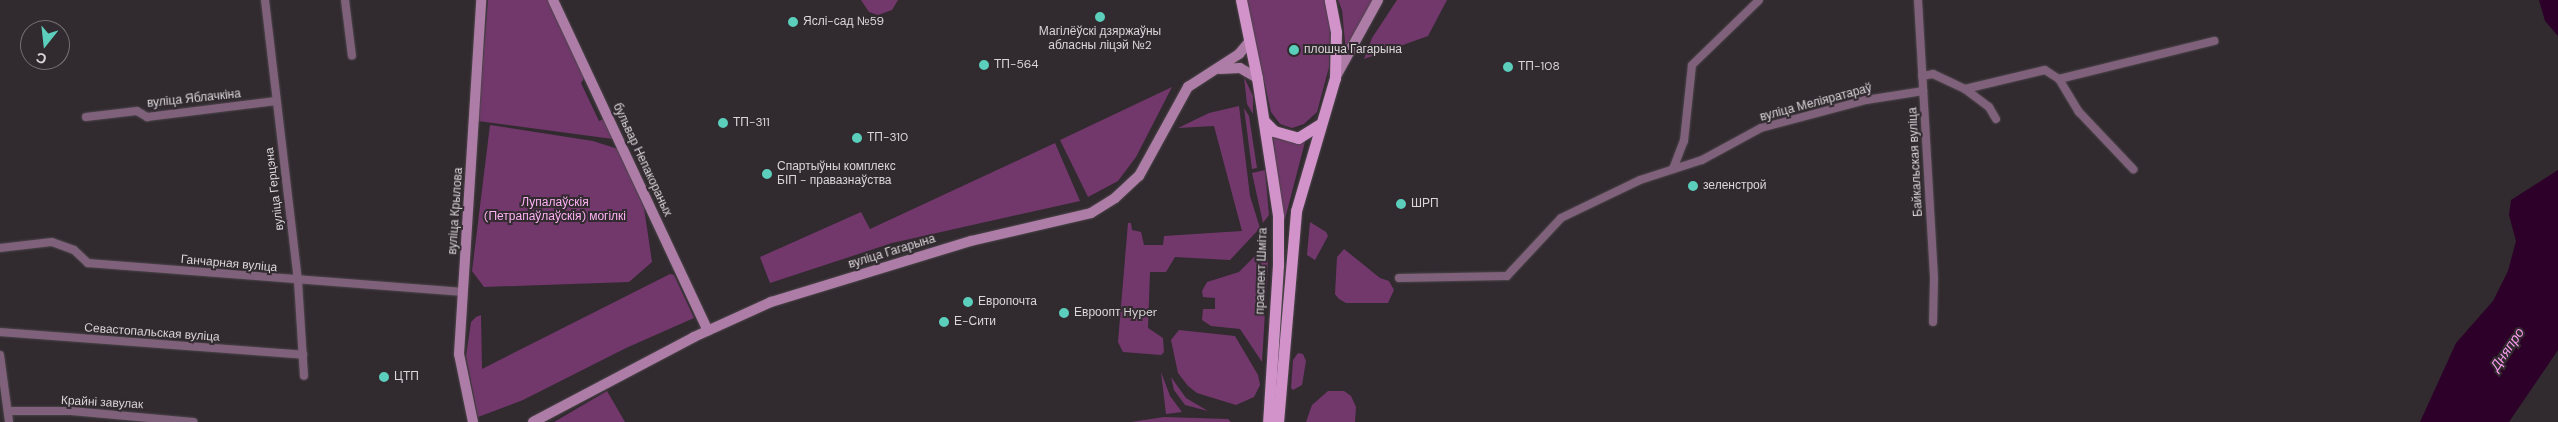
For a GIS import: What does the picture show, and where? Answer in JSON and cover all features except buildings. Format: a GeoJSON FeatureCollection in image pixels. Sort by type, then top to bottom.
{"type":"FeatureCollection","features":[{"type":"Feature","properties":{"kind":"main road","name":"вуліца Крылова"},"geometry":{"type":"LineString","coordinates":[[473,422],[459,354],[481,0]]}},
{"type":"Feature","properties":{"kind":"main road","name":"бульвар Непакораных"},"geometry":{"type":"LineString","coordinates":[[553,0],[708,331]]}},
{"type":"Feature","properties":{"kind":"main road","name":"праспект Шміта"},"geometry":{"type":"LineString","coordinates":[[1241,0],[1265,122],[1278,216],[1278,265],[1268,422]]}},
{"type":"Feature","properties":{"kind":"main road","name":"праспект Шміта"},"geometry":{"type":"LineString","coordinates":[[1278,422],[1293,228],[1319,125],[1335,78],[1336,32],[1330,0]]}},
{"type":"Feature","properties":{"kind":"main road"},"geometry":{"type":"LineString","coordinates":[[1335,78],[1378,0]]}},
{"type":"Feature","properties":{"kind":"main road","name":"вуліца Гагарына"},"geometry":{"type":"LineString","coordinates":[[533,422],[708,331],[771,302],[971,241],[1091,214],[1122,192],[1139,176],[1188,87],[1239,54],[1250,42]]}},
{"type":"Feature","properties":{"kind":"main road"},"geometry":{"type":"LineString","coordinates":[[1214,70],[1233,67],[1257,78]]}},
{"type":"Feature","properties":{"kind":"main road"},"geometry":{"type":"LineString","coordinates":[[1265,122],[1274,131],[1298,138],[1319,125]]}},
{"type":"Feature","properties":{"kind":"street","name":"вуліца Герцэна"},"geometry":{"type":"LineString","coordinates":[[265,0],[298,281],[304,376]]}},
{"type":"Feature","properties":{"kind":"street"},"geometry":{"type":"LineString","coordinates":[[345,0],[352,56]]}},
{"type":"Feature","properties":{"kind":"street"},"geometry":{"type":"LineString","coordinates":[[1673,169],[1684,141],[1692,65],[1759,0]]}},
{"type":"Feature","properties":{"kind":"street","name":"Байкальская вуліца"},"geometry":{"type":"LineString","coordinates":[[1918,0],[1934,279],[1933,322]]}},
{"type":"Feature","properties":{"kind":"street"},"geometry":{"type":"LineString","coordinates":[[2059,79],[2214,41]]}},
{"type":"Feature","properties":{"kind":"street"},"geometry":{"type":"LineString","coordinates":[[1965,89],[2045,70],[2059,79],[2079,112],[2133,169]]}},
{"type":"Feature","properties":{"kind":"street"},"geometry":{"type":"LineString","coordinates":[[1922,76],[1933,74],[1965,89],[1989,107],[1996,119]]}},
{"type":"Feature","properties":{"kind":"street","name":"вуліца Меліяратараў"},"geometry":{"type":"LineString","coordinates":[[1399,278],[1507,276],[1561,218],[1640,180],[1702,160],[1761,128],[1866,100],[1923,91]]}},
{"type":"Feature","properties":{"kind":"street","name":"вуліца Яблачкіна"},"geometry":{"type":"LineString","coordinates":[[86,117],[137,111],[147,117],[276,101]]}},
{"type":"Feature","properties":{"kind":"street","name":"Ганчарная вуліца"},"geometry":{"type":"LineString","coordinates":[[0,248],[52,242],[74,250],[88,263],[298,281],[463,292]]}},
{"type":"Feature","properties":{"kind":"street","name":"Севастопальская вуліца"},"geometry":{"type":"LineString","coordinates":[[0,332],[303,356]]}},
{"type":"Feature","properties":{"kind":"street"},"geometry":{"type":"LineString","coordinates":[[0,355],[9,422]]}},
{"type":"Feature","properties":{"kind":"street","name":"Крайні завулак"},"geometry":{"type":"LineString","coordinates":[[8,410],[71,411],[194,422]]}},
{"type":"Feature","properties":{"kind":"green space"},"geometry":{"type":"Polygon","coordinates":[[[488,0],[548,0],[584,78],[581,83],[599,121],[604,119],[613,139],[478,121],[488,0]]]}},
{"type":"Feature","properties":{"kind":"green space"},"geometry":{"type":"Polygon","coordinates":[[[861,0],[898,0],[892,10],[878,15],[869,12],[861,0]]]}},
{"type":"Feature","properties":{"kind":"green space","name":"плошча Гагарына"},"geometry":{"type":"Polygon","coordinates":[[[1246,0],[1324,0],[1330,25],[1329,67],[1317,112],[1304,124],[1292,128],[1280,124],[1271,112],[1246,0]]]}},
{"type":"Feature","properties":{"kind":"green space"},"geometry":{"type":"Polygon","coordinates":[[[1338,0],[1374,0],[1346,53],[1342,10],[1338,0]]]}},
{"type":"Feature","properties":{"kind":"green space"},"geometry":{"type":"Polygon","coordinates":[[[1397,0],[1447,0],[1428,36],[1364,59],[1372,38],[1397,0]]]}},
{"type":"Feature","properties":{"kind":"green space"},"geometry":{"type":"Polygon","coordinates":[[[1244,77],[1253,96],[1253,114],[1247,104],[1244,77]]]}},
{"type":"Feature","properties":{"kind":"green space"},"geometry":{"type":"Polygon","coordinates":[[[1172,87],[1136,157],[1118,181],[1088,197],[1060,140],[1172,87]]]}},
{"type":"Feature","properties":{"kind":"green space"},"geometry":{"type":"Polygon","coordinates":[[[1239,106],[1250,196],[1260,228],[1230,260],[1175,257],[1166,272],[1150,272],[1148,328],[1163,338],[1164,352],[1161,355],[1123,352],[1118,342],[1128,223],[1131,223],[1132,230],[1141,232],[1144,245],[1163,245],[1164,236],[1242,231],[1214,126],[1178,128],[1209,113],[1239,106]]]}},
{"type":"Feature","properties":{"kind":"green space"},"geometry":{"type":"Polygon","coordinates":[[[1244,108],[1249,116],[1257,168],[1252,169],[1244,108]]]}},
{"type":"Feature","properties":{"kind":"green space","name":"Лупалаўскія (Петрапаўлаўскія) могілкі"},"geometry":{"type":"Polygon","coordinates":[[[490,125],[593,141],[618,149],[644,208],[652,262],[629,282],[484,287],[472,271],[490,125]]]}},
{"type":"Feature","properties":{"kind":"green space"},"geometry":{"type":"Polygon","coordinates":[[[1273,136],[1288,141],[1306,138],[1285,219],[1282,221],[1273,136]]]}},
{"type":"Feature","properties":{"kind":"green space"},"geometry":{"type":"Polygon","coordinates":[[[1055,143],[1080,201],[892,243],[770,283],[760,257],[861,212],[870,229],[1055,143]]]}},
{"type":"Feature","properties":{"kind":"green space"},"geometry":{"type":"Polygon","coordinates":[[[1265,170],[1269,215],[1263,223],[1252,173],[1265,170]]]}},
{"type":"Feature","properties":{"kind":"green space"},"geometry":{"type":"Polygon","coordinates":[[[1310,222],[1326,232],[1328,236],[1315,260],[1307,255],[1310,222]]]}},
{"type":"Feature","properties":{"kind":"green space"},"geometry":{"type":"Polygon","coordinates":[[[1264,247],[1268,262],[1262,362],[1240,329],[1211,326],[1202,320],[1203,309],[1215,309],[1215,298],[1203,297],[1202,291],[1207,282],[1239,272],[1264,247]]]}},
{"type":"Feature","properties":{"kind":"green space"},"geometry":{"type":"Polygon","coordinates":[[[1344,249],[1380,278],[1389,281],[1394,290],[1388,303],[1346,303],[1339,299],[1335,294],[1337,257],[1344,249]]]}},
{"type":"Feature","properties":{"kind":"green space"},"geometry":{"type":"Polygon","coordinates":[[[670,274],[674,275],[694,318],[626,348],[523,400],[478,417],[466,356],[471,322],[476,317],[481,315],[482,369],[670,274]]]}},
{"type":"Feature","properties":{"kind":"green space"},"geometry":{"type":"Polygon","coordinates":[[[1179,330],[1235,336],[1258,375],[1260,385],[1254,397],[1236,405],[1197,393],[1188,386],[1178,373],[1171,340],[1179,330]]]}},
{"type":"Feature","properties":{"kind":"green space"},"geometry":{"type":"Polygon","coordinates":[[[1298,353],[1303,354],[1306,361],[1302,385],[1293,390],[1291,388],[1293,360],[1298,353]]]}},
{"type":"Feature","properties":{"kind":"green space"},"geometry":{"type":"Polygon","coordinates":[[[1161,372],[1170,396],[1182,412],[1166,414],[1161,372]]]}},
{"type":"Feature","properties":{"kind":"green space"},"geometry":{"type":"Polygon","coordinates":[[[1171,377],[1186,398],[1208,411],[1185,405],[1174,390],[1171,377]]]}},
{"type":"Feature","properties":{"kind":"green space"},"geometry":{"type":"Polygon","coordinates":[[[607,391],[625,422],[554,422],[607,391]]]}},
{"type":"Feature","properties":{"kind":"green space"},"geometry":{"type":"Polygon","coordinates":[[[1328,391],[1344,391],[1351,396],[1356,407],[1355,422],[1306,422],[1312,405],[1328,391]]]}},
{"type":"Feature","properties":{"kind":"green space"},"geometry":{"type":"Polygon","coordinates":[[[1164,417],[1228,419],[1231,422],[1131,422],[1164,417]]]}},
{"type":"Feature","properties":{"kind":"water"},"geometry":{"type":"Polygon","coordinates":[[[2539,0],[2558,0],[2558,36],[2545,21],[2539,0]]]}},
{"type":"Feature","properties":{"kind":"water","name":"Дняпро"},"geometry":{"type":"Polygon","coordinates":[[[2558,170],[2558,350],[2509,422],[2420,422],[2456,343],[2493,301],[2508,271],[2516,241],[2509,215],[2511,200],[2558,170]]]}},
{"type":"Feature","properties":{"kind":"place","name":"Магілёўскі дзяржаўны абласны ліцэй №2"},"geometry":{"type":"Point","coordinates":[1100,17]}},
{"type":"Feature","properties":{"kind":"place","name":"Яслі-сад №59"},"geometry":{"type":"Point","coordinates":[793,22]}},
{"type":"Feature","properties":{"kind":"place","name":"плошча Гагарына"},"geometry":{"type":"Point","coordinates":[1294,50]}},
{"type":"Feature","properties":{"kind":"place","name":"ТП-564"},"geometry":{"type":"Point","coordinates":[984,65]}},
{"type":"Feature","properties":{"kind":"place","name":"ТП-108"},"geometry":{"type":"Point","coordinates":[1508,67]}},
{"type":"Feature","properties":{"kind":"place","name":"ТП-311"},"geometry":{"type":"Point","coordinates":[723,123]}},
{"type":"Feature","properties":{"kind":"place","name":"ТП-310"},"geometry":{"type":"Point","coordinates":[857,138]}},
{"type":"Feature","properties":{"kind":"place","name":"Спартыўны комплекс БІП - правазнаўства"},"geometry":{"type":"Point","coordinates":[767,174]}},
{"type":"Feature","properties":{"kind":"place","name":"зеленстрой"},"geometry":{"type":"Point","coordinates":[1693,186]}},
{"type":"Feature","properties":{"kind":"place","name":"ШРП"},"geometry":{"type":"Point","coordinates":[1401,204]}},
{"type":"Feature","properties":{"kind":"place","name":"Европочта"},"geometry":{"type":"Point","coordinates":[968,302]}},
{"type":"Feature","properties":{"kind":"place","name":"Евроопт Hyper"},"geometry":{"type":"Point","coordinates":[1064,313]}},
{"type":"Feature","properties":{"kind":"place","name":"Е-Сити"},"geometry":{"type":"Point","coordinates":[944,322]}},
{"type":"Feature","properties":{"kind":"place","name":"ЦТП"},"geometry":{"type":"Point","coordinates":[384,377]}}]}
